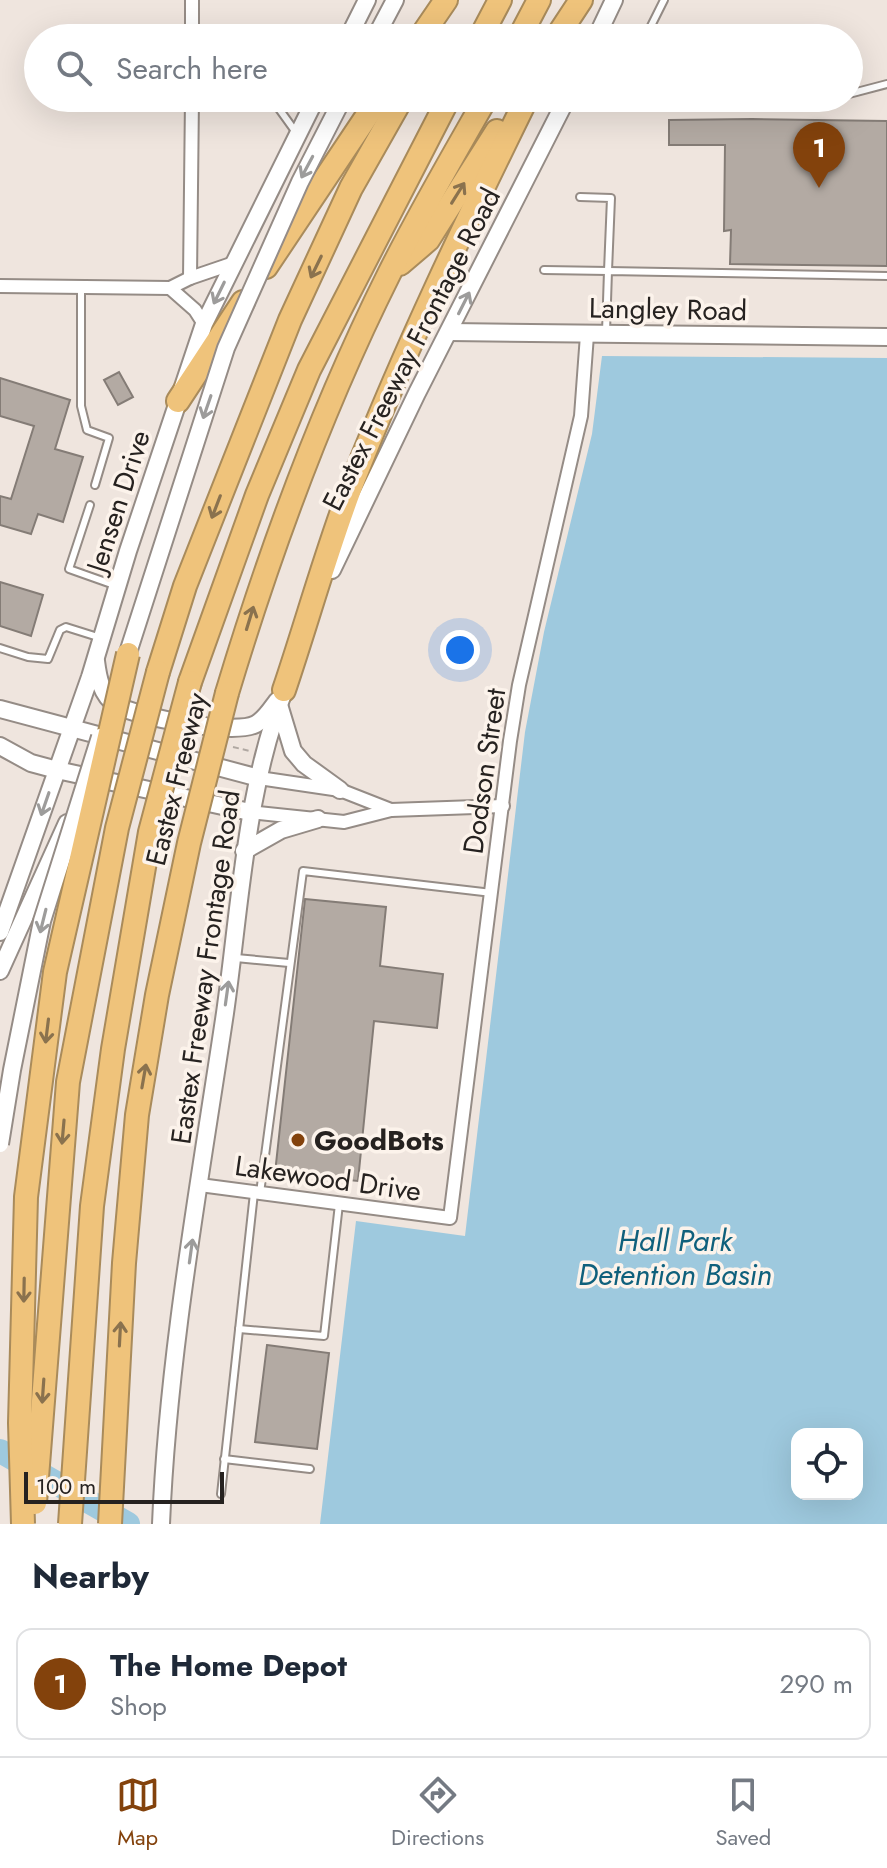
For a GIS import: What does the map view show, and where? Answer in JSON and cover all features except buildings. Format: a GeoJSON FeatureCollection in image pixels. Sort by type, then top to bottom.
{"type":"FeatureCollection","features":[{"type":"Feature","properties":{"kind":"highway"},"geometry":{"type":"LineString","coordinates":[[430,24],[446,0]]}},
{"type":"Feature","properties":{"kind":"highway"},"geometry":{"type":"LineString","coordinates":[[443,24],[456,0]]}},
{"type":"Feature","properties":{"kind":"highway"},"geometry":{"type":"LineString","coordinates":[[487,24],[500,0]]}},
{"type":"Feature","properties":{"kind":"highway"},"geometry":{"type":"LineString","coordinates":[[526,24],[539,0]]}},
{"type":"Feature","properties":{"kind":"highway"},"geometry":{"type":"LineString","coordinates":[[563,24],[575,0]]}},
{"type":"Feature","properties":{"kind":"highway"},"geometry":{"type":"LineString","coordinates":[[565,24],[581,0]]}},
{"type":"Feature","properties":{"kind":"highway"},"geometry":{"type":"LineString","coordinates":[[178,401],[370,112]]}},
{"type":"Feature","properties":{"kind":"highway","name":"Eastex Freeway"},"geometry":{"type":"LineString","coordinates":[[34,1524],[68,1082],[117,828],[158,672],[185,586],[290,320],[351,188],[394,112]]}},
{"type":"Feature","properties":{"kind":"highway"},"geometry":{"type":"LineString","coordinates":[[70,1524],[92,1206],[113,1049],[150,832],[190,682],[257,495],[309,370],[442,112]]}},
{"type":"Feature","properties":{"kind":"highway","name":"Eastex Freeway"},"geometry":{"type":"LineString","coordinates":[[110,1524],[124,1263],[137,1115],[157,995],[189,843],[227,693],[256,598],[327,408],[389,272],[478,112]]}},
{"type":"Feature","properties":{"kind":"highway"},"geometry":{"type":"LineString","coordinates":[[389,272],[428,240],[508,112]]}},
{"type":"Feature","properties":{"kind":"highway"},"geometry":{"type":"LineString","coordinates":[[282,696],[354,479],[394,381],[520,112]]}},
{"type":"Feature","properties":{"kind":"highway"},"geometry":{"type":"LineString","coordinates":[[23,1524],[20,1423],[28,1182],[55,972],[128,654]]}},
{"type":"Feature","properties":{"kind":"main road"},"geometry":{"type":"LineString","coordinates":[[355,24],[367,0]]}},
{"type":"Feature","properties":{"kind":"main road"},"geometry":{"type":"LineString","coordinates":[[382,24],[395,0]]}},
{"type":"Feature","properties":{"kind":"main road"},"geometry":{"type":"LineString","coordinates":[[603,24],[614,0]]}},
{"type":"Feature","properties":{"kind":"main road","name":"Jensen Drive"},"geometry":{"type":"LineString","coordinates":[[0,932],[102,639],[204,324],[309,112]]}},
{"type":"Feature","properties":{"kind":"main road"},"geometry":{"type":"LineString","coordinates":[[0,1144],[42,921],[74,814],[226,348],[300,182],[336,112]]}},
{"type":"Feature","properties":{"kind":"main road","name":"Eastex Freeway Frontage Road"},"geometry":{"type":"LineString","coordinates":[[161,1524],[164,1467],[244,851],[250,812],[282,696],[344,541],[560,112]]}},
{"type":"Feature","properties":{"kind":"main road","name":"Langley Road"},"geometry":{"type":"LineString","coordinates":[[450,332],[887,337]]}},
{"type":"Feature","properties":{"kind":"main road"},"geometry":{"type":"LineString","coordinates":[[95,659],[103,693],[117,705],[149,715],[215,728],[239,729],[255,725],[282,696]]}},
{"type":"Feature","properties":{"kind":"main road"},"geometry":{"type":"LineString","coordinates":[[282,696],[293,751],[304,764],[340,790]]}},
{"type":"Feature","properties":{"kind":"main road"},"geometry":{"type":"LineString","coordinates":[[0,709],[259,778]]}},
{"type":"Feature","properties":{"kind":"main road"},"geometry":{"type":"LineString","coordinates":[[0,746],[31,763],[57,770],[250,812]]}},
{"type":"Feature","properties":{"kind":"main road"},"geometry":{"type":"LineString","coordinates":[[0,971],[72,811],[92,776]]}},
{"type":"Feature","properties":{"kind":"main road"},"geometry":{"type":"LineString","coordinates":[[244,851],[281,830],[318,819]]}},
{"type":"Feature","properties":{"kind":"street"},"geometry":{"type":"LineString","coordinates":[[192,0],[192,24]]}},
{"type":"Feature","properties":{"kind":"street"},"geometry":{"type":"LineString","coordinates":[[190,278],[192,112]]}},
{"type":"Feature","properties":{"kind":"street"},"geometry":{"type":"LineString","coordinates":[[0,286],[170,288],[234,263]]}},
{"type":"Feature","properties":{"kind":"street"},"geometry":{"type":"LineString","coordinates":[[170,288],[195,310],[204,324]]}},
{"type":"Feature","properties":{"kind":"street","name":"Dodson Street"},"geometry":{"type":"LineString","coordinates":[[450,1218],[519,685],[581,416],[587,335]]}},
{"type":"Feature","properties":{"kind":"street"},"geometry":{"type":"LineString","coordinates":[[259,778],[340,790],[391,810]]}},
{"type":"Feature","properties":{"kind":"street"},"geometry":{"type":"LineString","coordinates":[[250,812],[344,822],[391,810],[503,806]]}},
{"type":"Feature","properties":{"kind":"street","name":"Lakewood Drive"},"geometry":{"type":"LineString","coordinates":[[200,1185],[450,1218]]}},
{"type":"Feature","properties":{"kind":"lane"},"geometry":{"type":"LineString","coordinates":[[652,24],[664,0]]}},
{"type":"Feature","properties":{"kind":"lane"},"geometry":{"type":"LineString","coordinates":[[863,90],[887,84]]}},
{"type":"Feature","properties":{"kind":"lane"},"geometry":{"type":"LineString","coordinates":[[281,112],[297,134]]}},
{"type":"Feature","properties":{"kind":"lane"},"geometry":{"type":"LineString","coordinates":[[580,197],[611,198],[606,335]]}},
{"type":"Feature","properties":{"kind":"lane"},"geometry":{"type":"LineString","coordinates":[[544,270],[887,276]]}},
{"type":"Feature","properties":{"kind":"lane"},"geometry":{"type":"LineString","coordinates":[[81,287],[81,406],[87,430],[109,438],[95,485]]}},
{"type":"Feature","properties":{"kind":"lane"},"geometry":{"type":"LineString","coordinates":[[90,505],[69,569],[117,586]]}},
{"type":"Feature","properties":{"kind":"lane"},"geometry":{"type":"LineString","coordinates":[[0,648],[39,660],[48,659],[60,630],[66,627],[102,639]]}},
{"type":"Feature","properties":{"kind":"lane"},"geometry":{"type":"LineString","coordinates":[[221,1494],[239,1329],[303,871],[492,893]]}},
{"type":"Feature","properties":{"kind":"lane"},"geometry":{"type":"LineString","coordinates":[[232,958],[289,963]]}},
{"type":"Feature","properties":{"kind":"lane"},"geometry":{"type":"LineString","coordinates":[[239,1329],[324,1336],[339,1204]]}},
{"type":"Feature","properties":{"kind":"lane"},"geometry":{"type":"LineString","coordinates":[[224,1459],[310,1469]]}},
{"type":"Feature","properties":{"kind":"water","name":"Hall Park Detention Basin"},"geometry":{"type":"Polygon","coordinates":[[[602,356],[887,358],[887,1524],[320,1524],[356,1221],[465,1236],[525,732],[544,632],[592,434],[602,356]]]}},
{"type":"Feature","properties":{"kind":"waterway"},"geometry":{"type":"LineString","coordinates":[[0,1451],[128,1524]]}},
{"type":"Feature","properties":{"kind":"place","name":"The Home Depot"},"geometry":{"type":"Point","coordinates":[819,188]}},
{"type":"Feature","properties":{"kind":"place","name":"GoodBots"},"geometry":{"type":"Point","coordinates":[298,1140]}}]}
